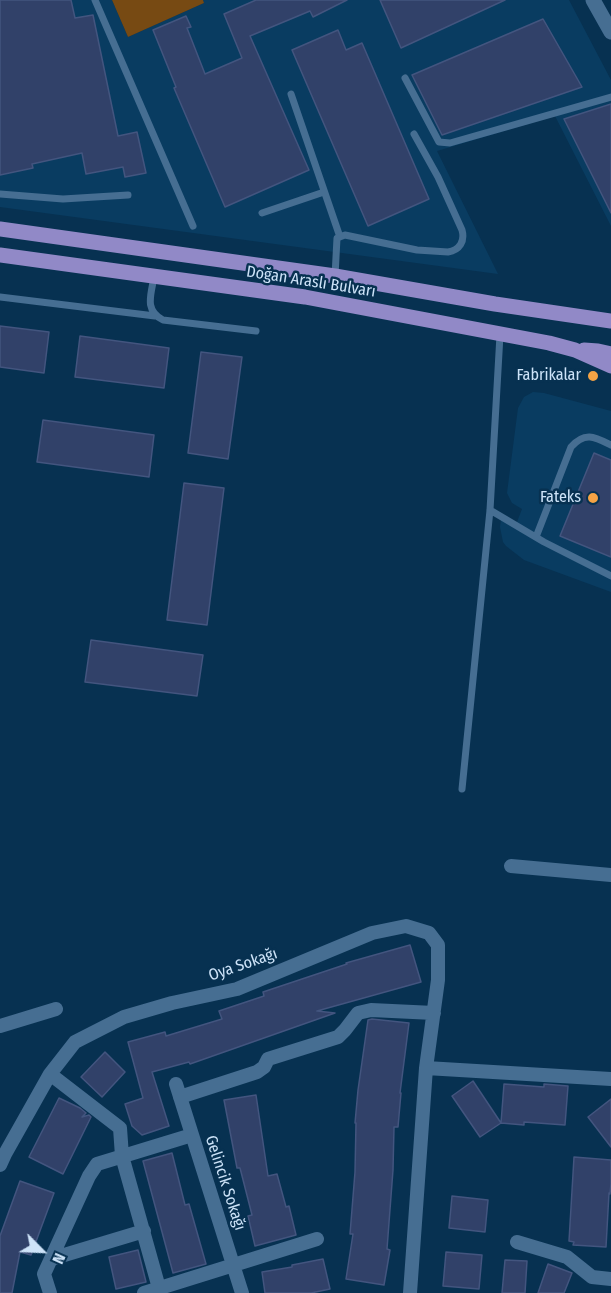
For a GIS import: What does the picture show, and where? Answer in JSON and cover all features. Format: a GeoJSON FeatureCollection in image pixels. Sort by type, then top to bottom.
{"type":"FeatureCollection","features":[{"type":"Feature","properties":{"kind":"main road"},"geometry":{"type":"LineString","coordinates":[[593,0],[611,32]]}},
{"type":"Feature","properties":{"kind":"main road","name":"Doğan Araslı Bulvarı"},"geometry":{"type":"LineString","coordinates":[[0,229],[335,276],[495,304],[611,321]]}},
{"type":"Feature","properties":{"kind":"main road","name":"Doğan Araslı Bulvarı"},"geometry":{"type":"LineString","coordinates":[[0,255],[305,297],[549,343],[575,350],[611,366]]}},
{"type":"Feature","properties":{"kind":"main road"},"geometry":{"type":"LineString","coordinates":[[575,350],[611,354]]}},
{"type":"Feature","properties":{"kind":"street"},"geometry":{"type":"LineString","coordinates":[[511,866],[611,875]]}},
{"type":"Feature","properties":{"kind":"street","name":"Oya Sokağı"},"geometry":{"type":"LineString","coordinates":[[0,1165],[50,1074],[75,1042],[124,1017],[172,1003],[237,989],[372,933],[406,926],[429,933],[438,945],[438,980],[426,1068],[410,1293]]}},
{"type":"Feature","properties":{"kind":"street"},"geometry":{"type":"LineString","coordinates":[[0,1026],[56,1009]]}},
{"type":"Feature","properties":{"kind":"street","name":"Gelincik Sokağı"},"geometry":{"type":"LineString","coordinates":[[242,1293],[178,1090],[257,1072],[268,1059],[338,1037],[358,1013],[371,1010],[434,1013]]}},
{"type":"Feature","properties":{"kind":"street"},"geometry":{"type":"LineString","coordinates":[[426,1068],[611,1078]]}},
{"type":"Feature","properties":{"kind":"street"},"geometry":{"type":"LineString","coordinates":[[50,1074],[120,1128],[122,1156],[159,1288]]}},
{"type":"Feature","properties":{"kind":"street"},"geometry":{"type":"LineString","coordinates":[[50,1293],[44,1274],[89,1176],[97,1164],[192,1135]]}},
{"type":"Feature","properties":{"kind":"street"},"geometry":{"type":"LineString","coordinates":[[51,1259],[144,1232]]}},
{"type":"Feature","properties":{"kind":"street"},"geometry":{"type":"LineString","coordinates":[[144,1293],[317,1239]]}},
{"type":"Feature","properties":{"kind":"street"},"geometry":{"type":"LineString","coordinates":[[517,1242],[567,1257],[592,1277],[611,1279]]}},
{"type":"Feature","properties":{"kind":"lane"},"geometry":{"type":"LineString","coordinates":[[95,0],[193,226]]}},
{"type":"Feature","properties":{"kind":"lane"},"geometry":{"type":"LineString","coordinates":[[405,78],[439,142],[450,143],[611,97]]}},
{"type":"Feature","properties":{"kind":"lane"},"geometry":{"type":"LineString","coordinates":[[291,93],[340,237]]}},
{"type":"Feature","properties":{"kind":"lane"},"geometry":{"type":"LineString","coordinates":[[335,276],[337,238],[345,235],[417,250],[448,252],[457,249],[460,245],[462,230],[438,177],[414,134]]}},
{"type":"Feature","properties":{"kind":"lane"},"geometry":{"type":"LineString","coordinates":[[262,213],[324,192]]}},
{"type":"Feature","properties":{"kind":"lane"},"geometry":{"type":"LineString","coordinates":[[0,194],[63,199],[128,195]]}},
{"type":"Feature","properties":{"kind":"lane"},"geometry":{"type":"LineString","coordinates":[[154,277],[150,300],[151,310],[155,316]]}},
{"type":"Feature","properties":{"kind":"lane"},"geometry":{"type":"LineString","coordinates":[[0,297],[155,316],[163,320],[256,330]]}},
{"type":"Feature","properties":{"kind":"lane"},"geometry":{"type":"LineString","coordinates":[[462,789],[490,510],[500,335]]}},
{"type":"Feature","properties":{"kind":"lane"},"geometry":{"type":"LineString","coordinates":[[536,537],[571,447],[580,439],[593,436],[611,445]]}},
{"type":"Feature","properties":{"kind":"lane"},"geometry":{"type":"LineString","coordinates":[[490,510],[611,576]]}},
{"type":"Feature","properties":{"kind":"shaded area"},"geometry":{"type":"Polygon","coordinates":[[[0,0],[112,0],[128,37],[204,3],[203,0],[569,0],[611,80],[611,226],[555,116],[437,151],[498,274],[0,207],[0,0]]]}},
{"type":"Feature","properties":{"kind":"shaded area"},"geometry":{"type":"Polygon","coordinates":[[[112,0],[203,0],[204,3],[128,37],[112,0]]]}},
{"type":"Feature","properties":{"kind":"shaded area"},"geometry":{"type":"Polygon","coordinates":[[[533,392],[611,411],[611,592],[524,560],[503,542],[501,519],[517,522],[522,509],[512,503],[507,493],[518,408],[524,397],[533,392]]]}},
{"type":"Feature","properties":{"kind":"building"},"geometry":{"type":"Polygon","coordinates":[[[0,0],[71,0],[75,18],[93,15],[118,136],[137,132],[146,173],[125,177],[123,167],[86,174],[82,153],[32,164],[33,168],[0,175],[0,0]]]}},
{"type":"Feature","properties":{"kind":"building"},"geometry":{"type":"Polygon","coordinates":[[[256,0],[347,0],[313,17],[310,11],[250,36],[309,170],[225,207],[174,88],[176,87],[153,30],[186,16],[191,27],[187,28],[205,74],[242,58],[224,14],[256,0]]]}},
{"type":"Feature","properties":{"kind":"building"},"geometry":{"type":"Polygon","coordinates":[[[380,0],[505,0],[401,48],[380,0]]]}},
{"type":"Feature","properties":{"kind":"building"},"geometry":{"type":"Polygon","coordinates":[[[543,19],[582,87],[442,135],[412,75],[543,19]]]}},
{"type":"Feature","properties":{"kind":"building"},"geometry":{"type":"Polygon","coordinates":[[[338,30],[346,50],[362,43],[429,199],[368,226],[292,50],[338,30]]]}},
{"type":"Feature","properties":{"kind":"building"},"geometry":{"type":"Polygon","coordinates":[[[611,104],[611,213],[564,119],[611,104]]]}},
{"type":"Feature","properties":{"kind":"building"},"geometry":{"type":"Polygon","coordinates":[[[0,326],[49,332],[44,373],[0,367],[0,326]]]}},
{"type":"Feature","properties":{"kind":"building"},"geometry":{"type":"Polygon","coordinates":[[[80,336],[169,348],[164,388],[75,377],[80,336]]]}},
{"type":"Feature","properties":{"kind":"building"},"geometry":{"type":"Polygon","coordinates":[[[201,352],[242,357],[228,459],[188,453],[201,352]]]}},
{"type":"Feature","properties":{"kind":"building"},"geometry":{"type":"Polygon","coordinates":[[[43,420],[154,435],[149,477],[37,462],[43,420]]]}},
{"type":"Feature","properties":{"kind":"building","name":"Fateks"},"geometry":{"type":"Polygon","coordinates":[[[594,453],[611,460],[611,557],[560,536],[594,453]]]}},
{"type":"Feature","properties":{"kind":"building"},"geometry":{"type":"Polygon","coordinates":[[[184,483],[224,488],[207,625],[167,620],[184,483]]]}},
{"type":"Feature","properties":{"kind":"building"},"geometry":{"type":"Polygon","coordinates":[[[91,640],[203,655],[197,696],[85,682],[91,640]]]}},
{"type":"Feature","properties":{"kind":"building"},"geometry":{"type":"Polygon","coordinates":[[[410,945],[421,982],[317,1011],[335,1013],[190,1064],[189,1062],[152,1072],[169,1126],[142,1135],[132,1126],[125,1104],[143,1098],[128,1042],[165,1032],[166,1036],[222,1019],[219,1011],[264,996],[263,992],[346,963],[410,945]]]}},
{"type":"Feature","properties":{"kind":"building"},"geometry":{"type":"Polygon","coordinates":[[[368,1020],[409,1023],[398,1127],[394,1127],[387,1249],[390,1250],[384,1285],[346,1279],[353,1234],[350,1234],[358,1090],[368,1020]]]}},
{"type":"Feature","properties":{"kind":"building"},"geometry":{"type":"Polygon","coordinates":[[[105,1052],[125,1072],[102,1097],[81,1077],[105,1052]]]}},
{"type":"Feature","properties":{"kind":"building"},"geometry":{"type":"Polygon","coordinates":[[[473,1081],[501,1123],[480,1137],[452,1096],[473,1081]]]}},
{"type":"Feature","properties":{"kind":"building"},"geometry":{"type":"Polygon","coordinates":[[[504,1084],[568,1086],[565,1125],[501,1123],[504,1084]]]}},
{"type":"Feature","properties":{"kind":"building"},"geometry":{"type":"Polygon","coordinates":[[[256,1095],[268,1176],[277,1174],[286,1207],[289,1206],[296,1235],[255,1246],[248,1216],[252,1215],[240,1168],[237,1168],[224,1100],[256,1095]]]}},
{"type":"Feature","properties":{"kind":"building"},"geometry":{"type":"Polygon","coordinates":[[[59,1098],[80,1108],[86,1113],[82,1117],[89,1115],[91,1117],[63,1174],[29,1157],[59,1098]]]}},
{"type":"Feature","properties":{"kind":"building"},"geometry":{"type":"Polygon","coordinates":[[[611,1099],[611,1147],[588,1117],[611,1099]]]}},
{"type":"Feature","properties":{"kind":"building"},"geometry":{"type":"Polygon","coordinates":[[[172,1153],[185,1205],[189,1204],[206,1264],[173,1273],[143,1161],[172,1153]]]}},
{"type":"Feature","properties":{"kind":"building"},"geometry":{"type":"Polygon","coordinates":[[[574,1157],[611,1160],[606,1247],[573,1245],[574,1242],[569,1241],[574,1157]]]}},
{"type":"Feature","properties":{"kind":"building"},"geometry":{"type":"Polygon","coordinates":[[[20,1181],[54,1193],[31,1255],[20,1252],[12,1293],[0,1293],[0,1236],[20,1181]]]}},
{"type":"Feature","properties":{"kind":"building"},"geometry":{"type":"Polygon","coordinates":[[[452,1196],[488,1200],[485,1232],[449,1228],[452,1196]]]}},
{"type":"Feature","properties":{"kind":"building"},"geometry":{"type":"Polygon","coordinates":[[[138,1250],[146,1282],[116,1289],[109,1257],[138,1250]]]}},
{"type":"Feature","properties":{"kind":"building"},"geometry":{"type":"Polygon","coordinates":[[[446,1252],[482,1255],[479,1289],[443,1286],[446,1252]]]}},
{"type":"Feature","properties":{"kind":"building"},"geometry":{"type":"Polygon","coordinates":[[[323,1259],[330,1289],[311,1293],[265,1293],[262,1272],[323,1259]]]}},
{"type":"Feature","properties":{"kind":"building"},"geometry":{"type":"Polygon","coordinates":[[[505,1260],[527,1261],[525,1293],[502,1293],[505,1260]]]}},
{"type":"Feature","properties":{"kind":"building"},"geometry":{"type":"Polygon","coordinates":[[[548,1264],[572,1273],[564,1293],[538,1293],[548,1264]]]}},
{"type":"Feature","properties":{"kind":"place","name":"Fabrikalar"},"geometry":{"type":"Point","coordinates":[593,376]}},
{"type":"Feature","properties":{"kind":"place","name":"Fateks"},"geometry":{"type":"Point","coordinates":[593,498]}}]}
